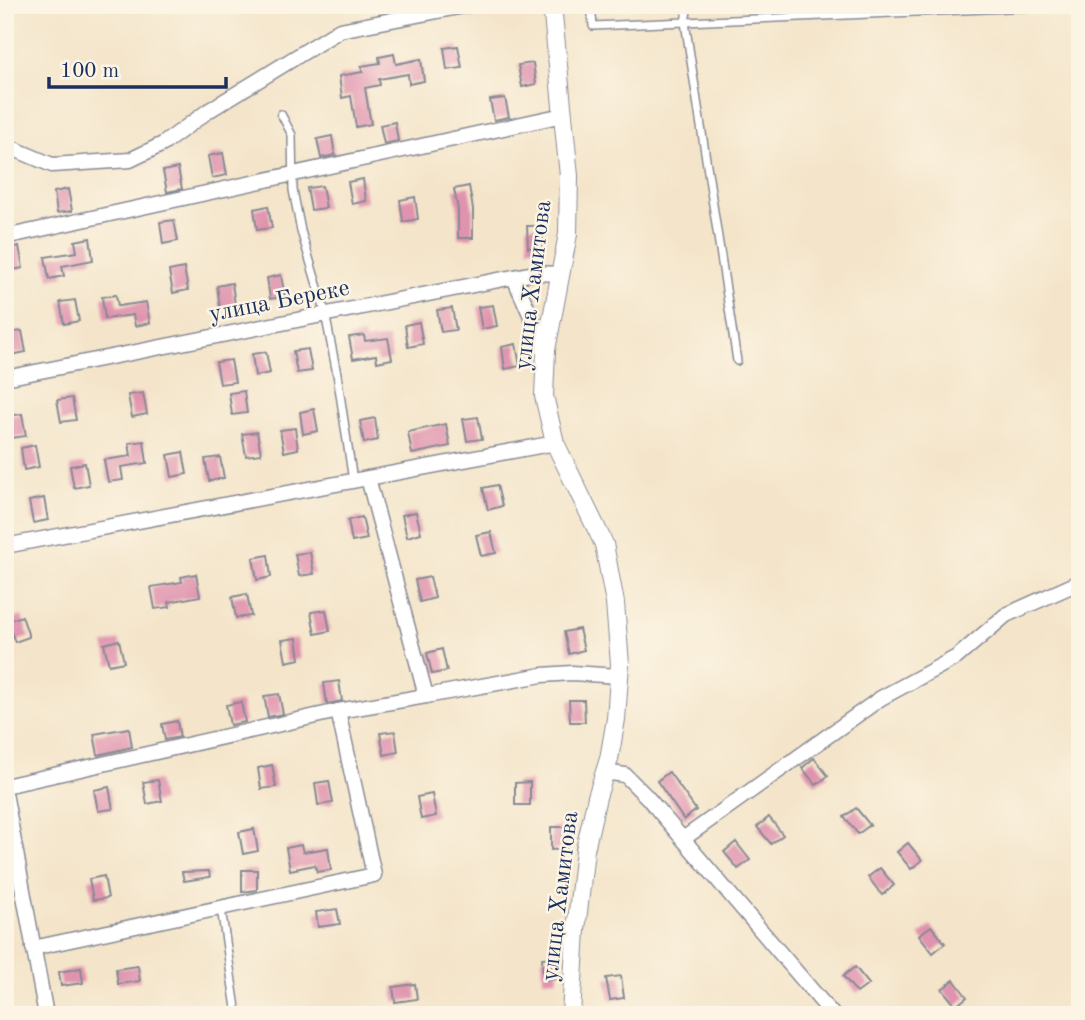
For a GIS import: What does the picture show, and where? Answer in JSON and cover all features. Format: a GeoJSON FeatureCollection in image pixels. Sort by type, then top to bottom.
{"type":"FeatureCollection","features":[{"type":"Feature","properties":{"kind":"street"},"geometry":{"type":"LineString","coordinates":[[5,145],[52,165],[130,160],[163,144],[208,111],[340,30],[469,5]]}},
{"type":"Feature","properties":{"kind":"street","name":"улица Хамитова"},"geometry":{"type":"LineString","coordinates":[[552,5],[569,176],[568,234],[546,350],[544,396],[555,443],[604,544],[615,603],[619,676],[616,719],[585,850],[576,929],[571,1015]]}},
{"type":"Feature","properties":{"kind":"street"},"geometry":{"type":"LineString","coordinates":[[5,237],[563,115]]}},
{"type":"Feature","properties":{"kind":"street","name":"улица Береке"},"geometry":{"type":"LineString","coordinates":[[5,378],[534,273],[561,274]]}},
{"type":"Feature","properties":{"kind":"street"},"geometry":{"type":"LineString","coordinates":[[514,278],[546,350]]}},
{"type":"Feature","properties":{"kind":"street"},"geometry":{"type":"LineString","coordinates":[[5,546],[555,443]]}},
{"type":"Feature","properties":{"kind":"street"},"geometry":{"type":"LineString","coordinates":[[368,478],[426,696]]}},
{"type":"Feature","properties":{"kind":"street"},"geometry":{"type":"LineString","coordinates":[[683,839],[881,698],[957,657],[1006,615],[1080,582]]}},
{"type":"Feature","properties":{"kind":"street"},"geometry":{"type":"LineString","coordinates":[[5,786],[338,711],[542,675],[572,673],[619,676]]}},
{"type":"Feature","properties":{"kind":"street"},"geometry":{"type":"LineString","coordinates":[[33,948],[374,875],[338,711]]}},
{"type":"Feature","properties":{"kind":"street"},"geometry":{"type":"LineString","coordinates":[[604,772],[625,775],[833,1015]]}},
{"type":"Feature","properties":{"kind":"street"},"geometry":{"type":"LineString","coordinates":[[5,793],[46,1015]]}},
{"type":"Feature","properties":{"kind":"lane"},"geometry":{"type":"LineString","coordinates":[[591,5],[593,26],[1034,7]]}},
{"type":"Feature","properties":{"kind":"lane"},"geometry":{"type":"LineString","coordinates":[[688,5],[685,22],[737,361]]}},
{"type":"Feature","properties":{"kind":"lane"},"geometry":{"type":"LineString","coordinates":[[281,114],[292,135],[293,190],[301,232],[325,314],[353,481]]}},
{"type":"Feature","properties":{"kind":"lane"},"geometry":{"type":"LineString","coordinates":[[221,908],[237,1015]]}},
{"type":"Feature","properties":{"kind":"building"},"geometry":{"type":"Polygon","coordinates":[[[458,46],[462,68],[447,70],[444,48],[458,46]]]}},
{"type":"Feature","properties":{"kind":"building"},"geometry":{"type":"Polygon","coordinates":[[[394,54],[396,64],[421,59],[424,81],[409,84],[408,74],[379,79],[380,85],[365,88],[371,124],[356,127],[351,96],[342,98],[339,76],[363,72],[361,66],[380,63],[379,57],[394,54]]]}},
{"type":"Feature","properties":{"kind":"building"},"geometry":{"type":"Polygon","coordinates":[[[533,63],[536,84],[522,87],[518,65],[533,63]]]}},
{"type":"Feature","properties":{"kind":"building"},"geometry":{"type":"Polygon","coordinates":[[[505,98],[509,117],[494,120],[490,100],[505,98]]]}},
{"type":"Feature","properties":{"kind":"building"},"geometry":{"type":"Polygon","coordinates":[[[395,122],[398,141],[384,144],[380,125],[395,122]]]}},
{"type":"Feature","properties":{"kind":"building"},"geometry":{"type":"Polygon","coordinates":[[[332,136],[335,155],[321,158],[317,139],[332,136]]]}},
{"type":"Feature","properties":{"kind":"building"},"geometry":{"type":"Polygon","coordinates":[[[223,153],[227,175],[212,178],[208,156],[223,153]]]}},
{"type":"Feature","properties":{"kind":"building"},"geometry":{"type":"Polygon","coordinates":[[[178,168],[182,189],[167,192],[163,171],[178,168]]]}},
{"type":"Feature","properties":{"kind":"building"},"geometry":{"type":"Polygon","coordinates":[[[363,179],[366,201],[352,204],[348,182],[363,179]]]}},
{"type":"Feature","properties":{"kind":"building"},"geometry":{"type":"Polygon","coordinates":[[[322,186],[326,208],[311,210],[307,188],[322,186]]]}},
{"type":"Feature","properties":{"kind":"building"},"geometry":{"type":"Polygon","coordinates":[[[469,186],[473,209],[473,238],[458,238],[458,210],[454,189],[469,186]]]}},
{"type":"Feature","properties":{"kind":"building"},"geometry":{"type":"Polygon","coordinates":[[[68,189],[72,211],[57,213],[54,192],[68,189]]]}},
{"type":"Feature","properties":{"kind":"building"},"geometry":{"type":"Polygon","coordinates":[[[415,197],[418,219],[403,222],[400,200],[415,197]]]}},
{"type":"Feature","properties":{"kind":"building"},"geometry":{"type":"Polygon","coordinates":[[[268,206],[272,228],[257,230],[254,209],[268,206]]]}},
{"type":"Feature","properties":{"kind":"building"},"geometry":{"type":"Polygon","coordinates":[[[174,220],[178,241],[163,244],[160,222],[174,220]]]}},
{"type":"Feature","properties":{"kind":"building"},"geometry":{"type":"Polygon","coordinates":[[[527,226],[542,226],[543,248],[528,248],[527,226]]]}},
{"type":"Feature","properties":{"kind":"building"},"geometry":{"type":"Polygon","coordinates":[[[90,238],[93,260],[62,266],[64,276],[49,279],[45,257],[77,252],[75,241],[90,238]]]}},
{"type":"Feature","properties":{"kind":"building"},"geometry":{"type":"Polygon","coordinates":[[[19,246],[23,268],[8,271],[5,249],[19,246]]]}},
{"type":"Feature","properties":{"kind":"building"},"geometry":{"type":"Polygon","coordinates":[[[184,268],[188,290],[173,293],[169,271],[184,268]]]}},
{"type":"Feature","properties":{"kind":"building"},"geometry":{"type":"Polygon","coordinates":[[[281,275],[285,297],[270,299],[267,278],[281,275]]]}},
{"type":"Feature","properties":{"kind":"building"},"geometry":{"type":"Polygon","coordinates":[[[232,283],[235,305],[220,308],[217,286],[232,283]]]}},
{"type":"Feature","properties":{"kind":"building"},"geometry":{"type":"Polygon","coordinates":[[[116,295],[118,306],[146,302],[150,323],[135,326],[133,315],[105,319],[102,297],[116,295]]]}},
{"type":"Feature","properties":{"kind":"building"},"geometry":{"type":"Polygon","coordinates":[[[75,300],[79,321],[64,324],[60,302],[75,300]]]}},
{"type":"Feature","properties":{"kind":"building"},"geometry":{"type":"Polygon","coordinates":[[[493,305],[497,326],[482,329],[478,307],[493,305]]]}},
{"type":"Feature","properties":{"kind":"building"},"geometry":{"type":"Polygon","coordinates":[[[452,308],[456,330],[441,332],[437,310],[452,308]]]}},
{"type":"Feature","properties":{"kind":"building"},"geometry":{"type":"Polygon","coordinates":[[[419,322],[423,344],[408,347],[405,325],[419,322]]]}},
{"type":"Feature","properties":{"kind":"building"},"geometry":{"type":"Polygon","coordinates":[[[22,331],[26,352],[11,355],[7,333],[22,331]]]}},
{"type":"Feature","properties":{"kind":"building"},"geometry":{"type":"Polygon","coordinates":[[[364,335],[365,341],[388,338],[392,359],[377,362],[376,355],[353,359],[349,337],[364,335]]]}},
{"type":"Feature","properties":{"kind":"building"},"geometry":{"type":"Polygon","coordinates":[[[516,344],[520,366],[505,369],[502,347],[516,344]]]}},
{"type":"Feature","properties":{"kind":"building"},"geometry":{"type":"Polygon","coordinates":[[[308,349],[312,371],[297,373],[293,351],[308,349]]]}},
{"type":"Feature","properties":{"kind":"building"},"geometry":{"type":"Polygon","coordinates":[[[266,352],[270,373],[255,376],[252,354],[266,352]]]}},
{"type":"Feature","properties":{"kind":"building"},"geometry":{"type":"Polygon","coordinates":[[[231,360],[235,382],[220,384],[216,362],[231,360]]]}},
{"type":"Feature","properties":{"kind":"building"},"geometry":{"type":"Polygon","coordinates":[[[244,391],[247,413],[232,415],[229,393],[244,391]]]}},
{"type":"Feature","properties":{"kind":"building"},"geometry":{"type":"Polygon","coordinates":[[[143,393],[147,414],[132,417],[128,395],[143,393]]]}},
{"type":"Feature","properties":{"kind":"building"},"geometry":{"type":"Polygon","coordinates":[[[72,398],[76,420],[61,422],[57,400],[72,398]]]}},
{"type":"Feature","properties":{"kind":"building"},"geometry":{"type":"Polygon","coordinates":[[[314,409],[318,431],[303,434],[300,412],[314,409]]]}},
{"type":"Feature","properties":{"kind":"building"},"geometry":{"type":"Polygon","coordinates":[[[22,414],[26,436],[11,438],[8,416],[22,414]]]}},
{"type":"Feature","properties":{"kind":"building"},"geometry":{"type":"Polygon","coordinates":[[[478,417],[482,439],[467,441],[463,419],[478,417]]]}},
{"type":"Feature","properties":{"kind":"building"},"geometry":{"type":"Polygon","coordinates":[[[375,418],[378,440],[364,443],[360,421],[375,418]]]}},
{"type":"Feature","properties":{"kind":"building"},"geometry":{"type":"Polygon","coordinates":[[[446,424],[450,446],[412,454],[408,432],[446,424]]]}},
{"type":"Feature","properties":{"kind":"building"},"geometry":{"type":"Polygon","coordinates":[[[295,428],[298,449],[284,452],[280,430],[295,428]]]}},
{"type":"Feature","properties":{"kind":"building"},"geometry":{"type":"Polygon","coordinates":[[[257,432],[261,454],[246,456],[242,434],[257,432]]]}},
{"type":"Feature","properties":{"kind":"building"},"geometry":{"type":"Polygon","coordinates":[[[144,441],[147,463],[121,467],[123,480],[108,482],[104,460],[131,456],[129,443],[144,441]]]}},
{"type":"Feature","properties":{"kind":"building"},"geometry":{"type":"Polygon","coordinates":[[[35,445],[39,467],[24,470],[21,448],[35,445]]]}},
{"type":"Feature","properties":{"kind":"building"},"geometry":{"type":"Polygon","coordinates":[[[183,452],[187,474],[172,477],[168,455],[183,452]]]}},
{"type":"Feature","properties":{"kind":"building"},"geometry":{"type":"Polygon","coordinates":[[[220,457],[224,478],[209,481],[205,459],[220,457]]]}},
{"type":"Feature","properties":{"kind":"building"},"geometry":{"type":"Polygon","coordinates":[[[85,463],[89,485],[74,488],[70,466],[85,463]]]}},
{"type":"Feature","properties":{"kind":"building"},"geometry":{"type":"Polygon","coordinates":[[[497,485],[502,506],[488,510],[483,488],[497,485]]]}},
{"type":"Feature","properties":{"kind":"building"},"geometry":{"type":"Polygon","coordinates":[[[44,498],[48,520],[33,523],[29,501],[44,498]]]}},
{"type":"Feature","properties":{"kind":"building"},"geometry":{"type":"Polygon","coordinates":[[[416,512],[421,533],[407,537],[402,515],[416,512]]]}},
{"type":"Feature","properties":{"kind":"building"},"geometry":{"type":"Polygon","coordinates":[[[362,517],[367,539],[352,542],[348,520],[362,517]]]}},
{"type":"Feature","properties":{"kind":"building"},"geometry":{"type":"Polygon","coordinates":[[[491,532],[496,553],[481,556],[476,535],[491,532]]]}},
{"type":"Feature","properties":{"kind":"building"},"geometry":{"type":"Polygon","coordinates":[[[310,552],[314,574],[299,576],[295,554],[310,552]]]}},
{"type":"Feature","properties":{"kind":"building"},"geometry":{"type":"Polygon","coordinates":[[[268,555],[271,577],[257,580],[253,558],[268,555]]]}},
{"type":"Feature","properties":{"kind":"building"},"geometry":{"type":"Polygon","coordinates":[[[196,574],[200,596],[169,602],[170,607],[155,609],[151,587],[182,582],[181,577],[196,574]]]}},
{"type":"Feature","properties":{"kind":"building"},"geometry":{"type":"Polygon","coordinates":[[[430,577],[435,598],[420,602],[415,580],[430,577]]]}},
{"type":"Feature","properties":{"kind":"building"},"geometry":{"type":"Polygon","coordinates":[[[247,594],[251,616],[236,618],[232,597],[247,594]]]}},
{"type":"Feature","properties":{"kind":"building"},"geometry":{"type":"Polygon","coordinates":[[[326,610],[330,631],[315,634],[311,612],[326,610]]]}},
{"type":"Feature","properties":{"kind":"building"},"geometry":{"type":"Polygon","coordinates":[[[22,616],[29,637],[15,642],[7,621],[22,616]]]}},
{"type":"Feature","properties":{"kind":"building"},"geometry":{"type":"Polygon","coordinates":[[[579,629],[584,650],[569,654],[564,632],[579,629]]]}},
{"type":"Feature","properties":{"kind":"building"},"geometry":{"type":"Polygon","coordinates":[[[297,638],[300,659],[286,662],[282,640],[297,638]]]}},
{"type":"Feature","properties":{"kind":"building"},"geometry":{"type":"Polygon","coordinates":[[[119,640],[124,662],[109,665],[104,644],[119,640]]]}},
{"type":"Feature","properties":{"kind":"building"},"geometry":{"type":"Polygon","coordinates":[[[442,649],[447,671],[432,674],[427,653],[442,649]]]}},
{"type":"Feature","properties":{"kind":"building"},"geometry":{"type":"Polygon","coordinates":[[[339,681],[342,701],[327,704],[324,683],[339,681]]]}},
{"type":"Feature","properties":{"kind":"building"},"geometry":{"type":"Polygon","coordinates":[[[279,694],[283,714],[268,717],[264,696],[279,694]]]}},
{"type":"Feature","properties":{"kind":"building"},"geometry":{"type":"Polygon","coordinates":[[[569,700],[584,700],[585,722],[570,722],[569,700]]]}},
{"type":"Feature","properties":{"kind":"building"},"geometry":{"type":"Polygon","coordinates":[[[241,702],[245,722],[230,725],[226,705],[241,702]]]}},
{"type":"Feature","properties":{"kind":"building"},"geometry":{"type":"Polygon","coordinates":[[[177,721],[180,737],[165,740],[162,724],[177,721]]]}},
{"type":"Feature","properties":{"kind":"building"},"geometry":{"type":"Polygon","coordinates":[[[129,728],[132,747],[98,755],[94,734],[129,728]]]}},
{"type":"Feature","properties":{"kind":"building"},"geometry":{"type":"Polygon","coordinates":[[[395,731],[398,752],[384,755],[380,733],[395,731]]]}},
{"type":"Feature","properties":{"kind":"building"},"geometry":{"type":"Polygon","coordinates":[[[814,758],[828,776],[816,785],[802,768],[814,758]]]}},
{"type":"Feature","properties":{"kind":"building"},"geometry":{"type":"Polygon","coordinates":[[[272,765],[276,787],[261,789],[258,768],[272,765]]]}},
{"type":"Feature","properties":{"kind":"building"},"geometry":{"type":"Polygon","coordinates":[[[669,772],[696,810],[684,820],[657,781],[669,772]]]}},
{"type":"Feature","properties":{"kind":"building"},"geometry":{"type":"Polygon","coordinates":[[[158,780],[162,801],[147,804],[143,782],[158,780]]]}},
{"type":"Feature","properties":{"kind":"building"},"geometry":{"type":"Polygon","coordinates":[[[329,781],[333,803],[318,805],[315,783],[329,781]]]}},
{"type":"Feature","properties":{"kind":"building"},"geometry":{"type":"Polygon","coordinates":[[[530,782],[530,805],[515,805],[515,783],[530,782]]]}},
{"type":"Feature","properties":{"kind":"building"},"geometry":{"type":"Polygon","coordinates":[[[109,787],[113,809],[98,811],[94,790],[109,787]]]}},
{"type":"Feature","properties":{"kind":"building"},"geometry":{"type":"Polygon","coordinates":[[[432,794],[436,816],[421,819],[417,797],[432,794]]]}},
{"type":"Feature","properties":{"kind":"building"},"geometry":{"type":"Polygon","coordinates":[[[856,808],[870,825],[858,834],[844,817],[856,808]]]}},
{"type":"Feature","properties":{"kind":"building"},"geometry":{"type":"Polygon","coordinates":[[[769,817],[783,835],[771,844],[757,827],[769,817]]]}},
{"type":"Feature","properties":{"kind":"building"},"geometry":{"type":"Polygon","coordinates":[[[551,827],[566,827],[566,849],[551,850],[551,827]]]}},
{"type":"Feature","properties":{"kind":"building"},"geometry":{"type":"Polygon","coordinates":[[[254,829],[258,851],[243,854],[239,832],[254,829]]]}},
{"type":"Feature","properties":{"kind":"building"},"geometry":{"type":"Polygon","coordinates":[[[736,842],[750,860],[738,869],[724,852],[736,842]]]}},
{"type":"Feature","properties":{"kind":"building"},"geometry":{"type":"Polygon","coordinates":[[[908,843],[922,860],[911,869],[897,852],[908,843]]]}},
{"type":"Feature","properties":{"kind":"building"},"geometry":{"type":"Polygon","coordinates":[[[301,845],[303,852],[328,848],[331,870],[317,872],[315,865],[290,870],[286,848],[301,845]]]}},
{"type":"Feature","properties":{"kind":"building"},"geometry":{"type":"Polygon","coordinates":[[[880,868],[894,885],[882,895],[868,877],[880,868]]]}},
{"type":"Feature","properties":{"kind":"building"},"geometry":{"type":"Polygon","coordinates":[[[242,870],[257,870],[257,890],[242,892],[242,870]]]}},
{"type":"Feature","properties":{"kind":"building"},"geometry":{"type":"Polygon","coordinates":[[[209,871],[210,877],[184,881],[182,872],[209,871]]]}},
{"type":"Feature","properties":{"kind":"building"},"geometry":{"type":"Polygon","coordinates":[[[104,876],[108,898],[93,900],[89,879],[104,876]]]}},
{"type":"Feature","properties":{"kind":"building"},"geometry":{"type":"Polygon","coordinates":[[[337,909],[340,924],[318,927],[316,912],[337,909]]]}},
{"type":"Feature","properties":{"kind":"building"},"geometry":{"type":"Polygon","coordinates":[[[931,926],[945,943],[933,953],[919,935],[931,926]]]}},
{"type":"Feature","properties":{"kind":"building"},"geometry":{"type":"Polygon","coordinates":[[[557,957],[558,979],[543,980],[542,958],[557,957]]]}},
{"type":"Feature","properties":{"kind":"building"},"geometry":{"type":"Polygon","coordinates":[[[138,966],[140,981],[118,984],[116,969],[138,966]]]}},
{"type":"Feature","properties":{"kind":"building"},"geometry":{"type":"Polygon","coordinates":[[[855,967],[869,984],[857,993],[843,976],[855,967]]]}},
{"type":"Feature","properties":{"kind":"building"},"geometry":{"type":"Polygon","coordinates":[[[81,968],[83,983],[61,986],[59,972],[81,968]]]}},
{"type":"Feature","properties":{"kind":"building"},"geometry":{"type":"Polygon","coordinates":[[[621,976],[624,998],[610,1000],[606,978],[621,976]]]}},
{"type":"Feature","properties":{"kind":"building"},"geometry":{"type":"Polygon","coordinates":[[[954,980],[967,997],[956,1006],[942,989],[954,980]]]}},
{"type":"Feature","properties":{"kind":"building"},"geometry":{"type":"Polygon","coordinates":[[[415,984],[417,999],[395,1002],[393,987],[415,984]]]}}]}
